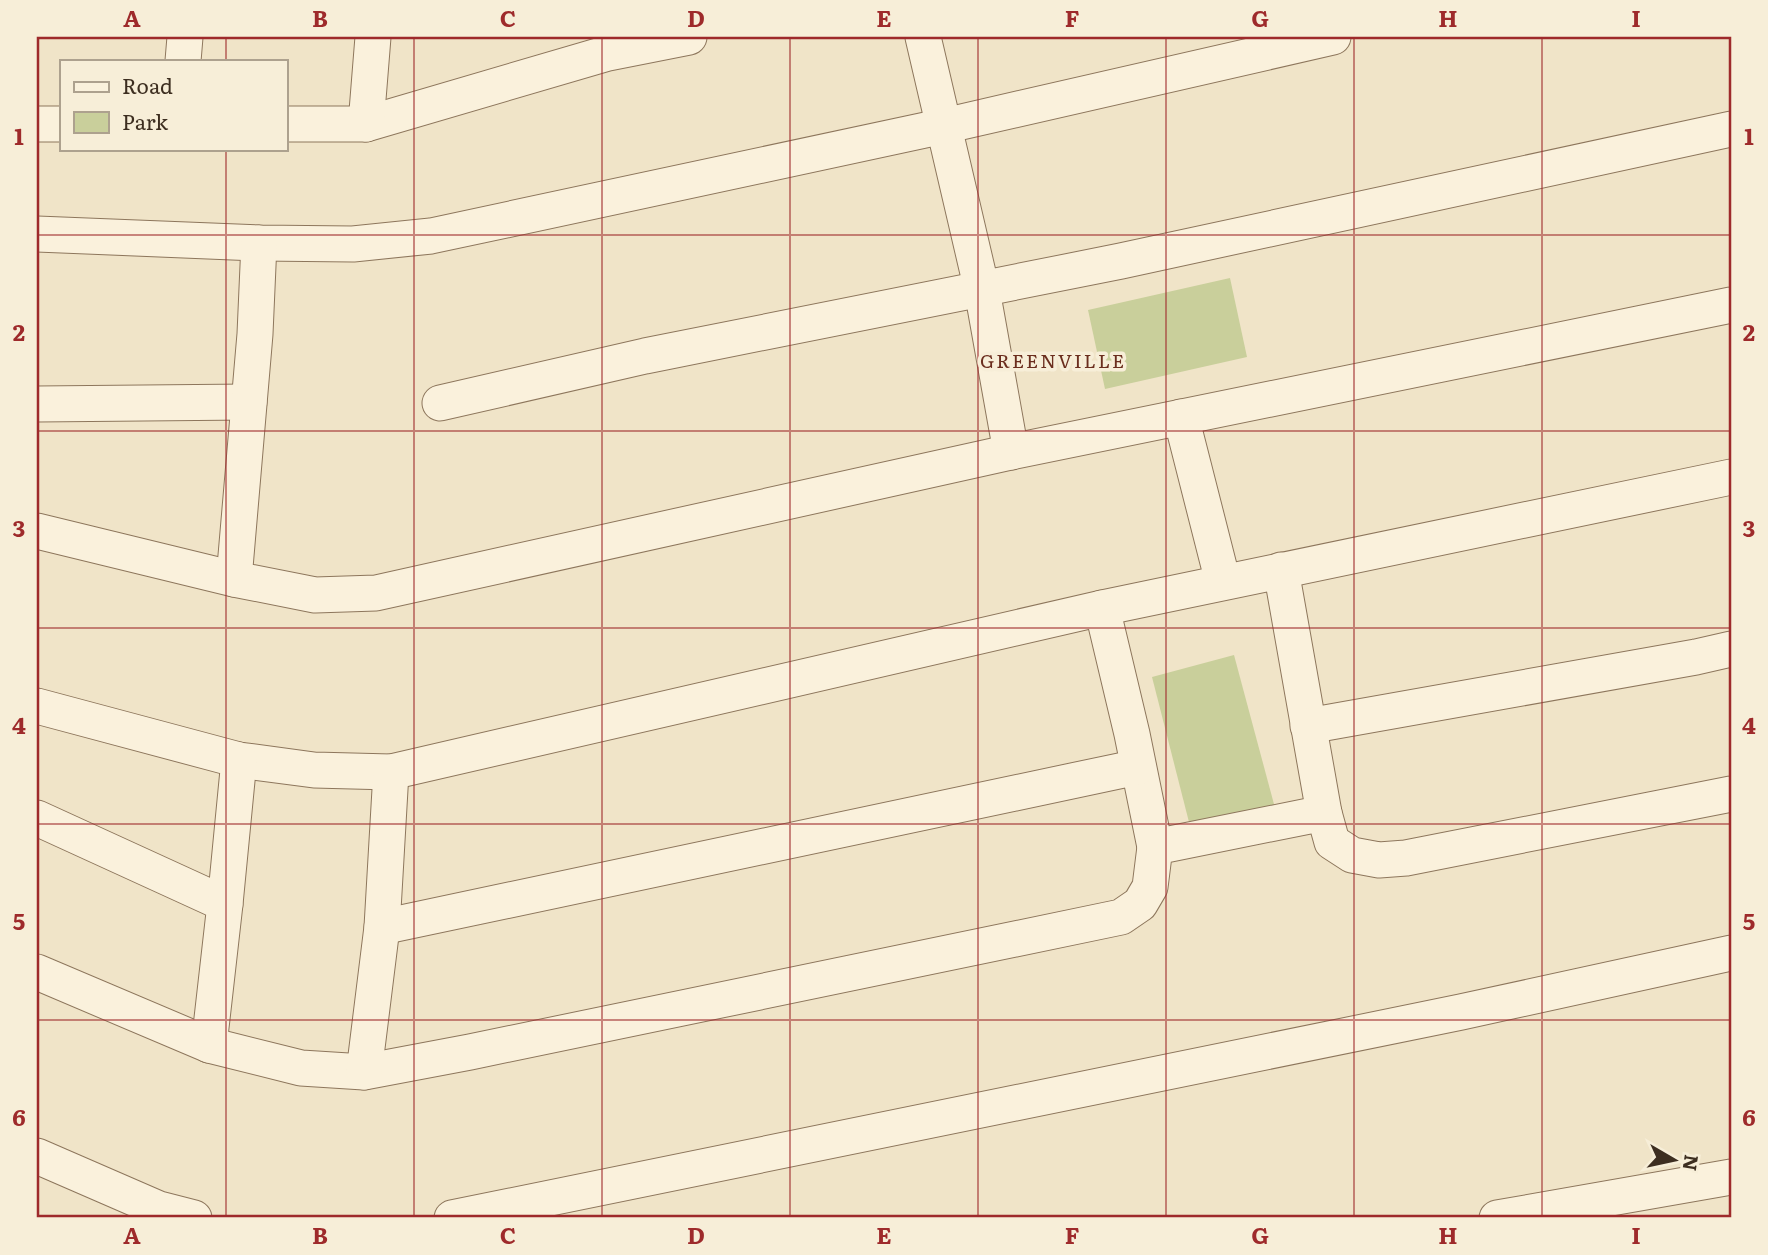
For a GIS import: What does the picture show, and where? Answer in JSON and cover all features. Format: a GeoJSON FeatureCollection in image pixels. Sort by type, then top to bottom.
{"type":"FeatureCollection","features":[{"type":"Feature","properties":{"kind":"street"},"geometry":{"type":"LineString","coordinates":[[183,60],[185,37]]}},
{"type":"Feature","properties":{"kind":"street"},"geometry":{"type":"LineString","coordinates":[[366,124],[373,37]]}},
{"type":"Feature","properties":{"kind":"street"},"geometry":{"type":"LineString","coordinates":[[287,124],[366,124],[609,45],[690,37]]}},
{"type":"Feature","properties":{"kind":"street"},"geometry":{"type":"LineString","coordinates":[[923,37],[982,290],[1011,452]]}},
{"type":"Feature","properties":{"kind":"street"},"geometry":{"type":"LineString","coordinates":[[37,234],[353,244],[431,236],[944,126],[1334,37]]}},
{"type":"Feature","properties":{"kind":"street"},"geometry":{"type":"LineString","coordinates":[[37,124],[60,124]]}},
{"type":"Feature","properties":{"kind":"street"},"geometry":{"type":"LineString","coordinates":[[440,403],[645,356],[982,290],[1731,129]]}},
{"type":"Feature","properties":{"kind":"street"},"geometry":{"type":"LineString","coordinates":[[234,579],[255,334],[259,243]]}},
{"type":"Feature","properties":{"kind":"street"},"geometry":{"type":"LineString","coordinates":[[37,531],[234,579],[315,595],[376,593],[1011,452],[1731,305]]}},
{"type":"Feature","properties":{"kind":"street"},"geometry":{"type":"LineString","coordinates":[[37,404],[249,402]]}},
{"type":"Feature","properties":{"kind":"street"},"geometry":{"type":"LineString","coordinates":[[1181,417],[1223,582]]}},
{"type":"Feature","properties":{"kind":"street"},"geometry":{"type":"LineString","coordinates":[[37,706],[239,760],[314,770],[391,772],[1102,608],[1731,477]]}},
{"type":"Feature","properties":{"kind":"street"},"geometry":{"type":"LineString","coordinates":[[1281,570],[1324,813],[1332,842],[1352,855],[1379,860],[1406,858],[1731,794]]}},
{"type":"Feature","properties":{"kind":"street"},"geometry":{"type":"LineString","coordinates":[[37,972],[209,1045],[301,1068],[364,1072],[1121,917],[1139,904],[1150,887],[1155,847],[1102,608]]}},
{"type":"Feature","properties":{"kind":"street"},"geometry":{"type":"LineString","coordinates":[[1308,726],[1731,649]]}},
{"type":"Feature","properties":{"kind":"street"},"geometry":{"type":"LineString","coordinates":[[209,1045],[239,760]]}},
{"type":"Feature","properties":{"kind":"street"},"geometry":{"type":"LineString","coordinates":[[382,927],[1138,767]]}},
{"type":"Feature","properties":{"kind":"street"},"geometry":{"type":"LineString","coordinates":[[364,1072],[382,927],[391,772]]}},
{"type":"Feature","properties":{"kind":"street"},"geometry":{"type":"LineString","coordinates":[[1155,847],[1324,813]]}},
{"type":"Feature","properties":{"kind":"street"},"geometry":{"type":"LineString","coordinates":[[37,818],[225,904]]}},
{"type":"Feature","properties":{"kind":"street"},"geometry":{"type":"LineString","coordinates":[[452,1218],[1461,1012],[1731,953]]}},
{"type":"Feature","properties":{"kind":"street"},"geometry":{"type":"LineString","coordinates":[[37,1156],[159,1209],[194,1218]]}},
{"type":"Feature","properties":{"kind":"street"},"geometry":{"type":"LineString","coordinates":[[1497,1218],[1731,1177]]}},
{"type":"Feature","properties":{"kind":"green space"},"geometry":{"type":"Polygon","coordinates":[[[1230,278],[1247,357],[1105,389],[1088,310],[1230,278]]]}},
{"type":"Feature","properties":{"kind":"green space"},"geometry":{"type":"Polygon","coordinates":[[[1234,655],[1275,808],[1191,830],[1152,677],[1234,655]]]}},
{"type":"Feature","properties":{"kind":"district","name":"GREENVILLE"},"geometry":{"type":"Point","coordinates":[1053,361]}}]}
